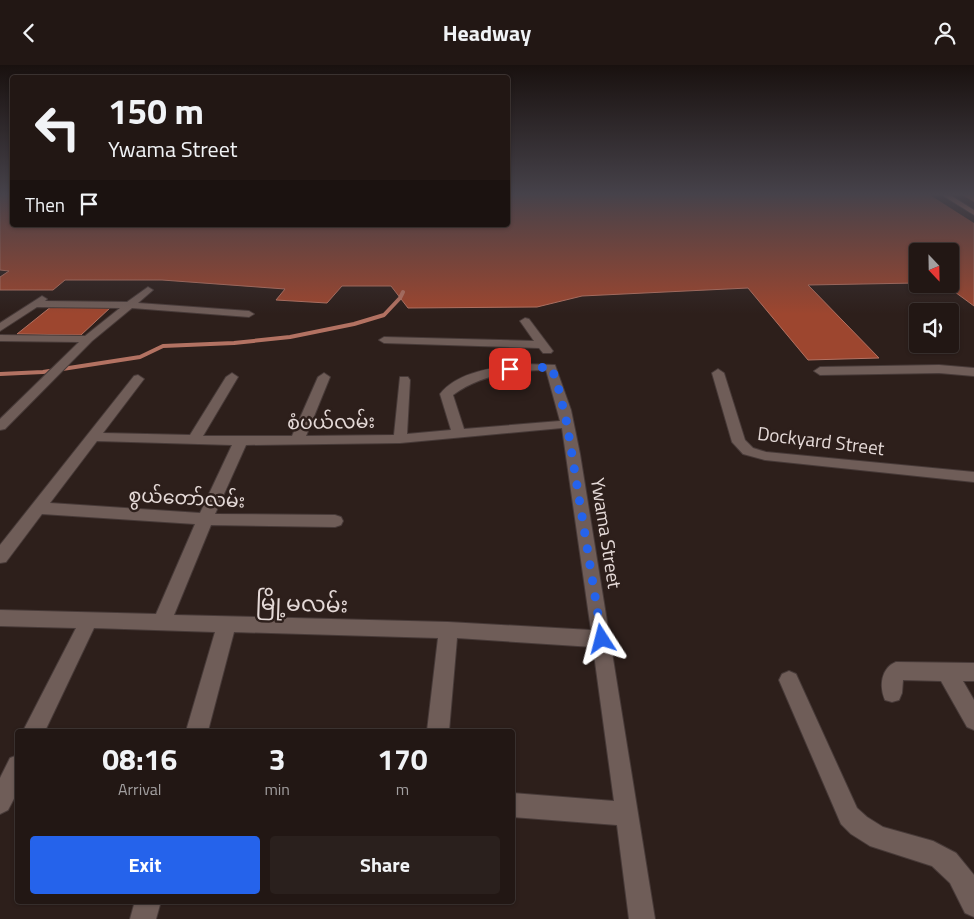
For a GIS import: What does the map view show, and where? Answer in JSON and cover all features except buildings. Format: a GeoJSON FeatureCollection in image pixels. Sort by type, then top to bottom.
{"type":"FeatureCollection","features":[{"type":"Feature","properties":{"kind":"street"},"geometry":{"type":"LineString","coordinates":[[0,426],[88,339],[148,290]]}},
{"type":"Feature","properties":{"kind":"street"},"geometry":{"type":"LineString","coordinates":[[0,328],[49,294]]}},
{"type":"Feature","properties":{"kind":"street"},"geometry":{"type":"LineString","coordinates":[[35,304],[129,305],[249,314]]}},
{"type":"Feature","properties":{"kind":"street"},"geometry":{"type":"LineString","coordinates":[[525,321],[544,345]]}},
{"type":"Feature","properties":{"kind":"street"},"geometry":{"type":"LineString","coordinates":[[0,337],[88,339]]}},
{"type":"Feature","properties":{"kind":"street"},"geometry":{"type":"LineString","coordinates":[[384,340],[544,345]]}},
{"type":"Feature","properties":{"kind":"street","name":"Ywama Street"},"geometry":{"type":"LineString","coordinates":[[544,345],[557,382],[567,424],[602,639],[642,919]]}},
{"type":"Feature","properties":{"kind":"street"},"geometry":{"type":"LineString","coordinates":[[459,433],[446,394],[457,385],[510,369],[551,367]]}},
{"type":"Feature","properties":{"kind":"street"},"geometry":{"type":"LineString","coordinates":[[820,371],[939,369],[974,372]]}},
{"type":"Feature","properties":{"kind":"street","name":"Dockyard Street"},"geometry":{"type":"LineString","coordinates":[[718,373],[739,442],[748,451],[765,456],[974,477]]}},
{"type":"Feature","properties":{"kind":"street"},"geometry":{"type":"LineString","coordinates":[[194,441],[232,377]]}},
{"type":"Feature","properties":{"kind":"street"},"geometry":{"type":"LineString","coordinates":[[297,441],[324,377]]}},
{"type":"Feature","properties":{"kind":"street"},"geometry":{"type":"LineString","coordinates":[[0,557],[138,379]]}},
{"type":"Feature","properties":{"kind":"street"},"geometry":{"type":"LineString","coordinates":[[400,439],[404,380]]}},
{"type":"Feature","properties":{"kind":"street","name":"စံပယ်လမ်း"},"geometry":{"type":"LineString","coordinates":[[94,437],[194,441],[400,439],[567,424]]}},
{"type":"Feature","properties":{"kind":"street"},"geometry":{"type":"LineString","coordinates":[[162,622],[205,519],[241,441]]}},
{"type":"Feature","properties":{"kind":"street","name":"စွယ်တော်လမ်း"},"geometry":{"type":"LineString","coordinates":[[37,508],[205,519],[335,521]]}},
{"type":"Feature","properties":{"kind":"street","name":"မြို့မလမ်း"},"geometry":{"type":"LineString","coordinates":[[0,618],[448,631],[602,639]]}},
{"type":"Feature","properties":{"kind":"street"},"geometry":{"type":"LineString","coordinates":[[35,729],[89,620]]}},
{"type":"Feature","properties":{"kind":"street"},"geometry":{"type":"LineString","coordinates":[[198,729],[227,624]]}},
{"type":"Feature","properties":{"kind":"street"},"geometry":{"type":"LineString","coordinates":[[438,729],[448,631]]}},
{"type":"Feature","properties":{"kind":"street"},"geometry":{"type":"LineString","coordinates":[[892,693],[893,675],[896,671],[974,672]]}},
{"type":"Feature","properties":{"kind":"street"},"geometry":{"type":"LineString","coordinates":[[946,671],[974,720]]}},
{"type":"Feature","properties":{"kind":"street"},"geometry":{"type":"LineString","coordinates":[[789,680],[849,816],[861,829],[885,841],[935,854],[952,866],[964,881],[974,904]]}},
{"type":"Feature","properties":{"kind":"street"},"geometry":{"type":"LineString","coordinates":[[0,802],[15,772]]}},
{"type":"Feature","properties":{"kind":"street"},"geometry":{"type":"LineString","coordinates":[[515,805],[627,814]]}},
{"type":"Feature","properties":{"kind":"street"},"geometry":{"type":"LineString","coordinates":[[143,919],[147,904]]}},
{"type":"Feature","properties":{"kind":"shaded area"},"geometry":{"type":"Polygon","coordinates":[[[0,235],[974,235],[974,306],[956,293],[959,293],[959,243],[909,243],[909,283],[808,285],[879,358],[808,360],[748,288],[582,296],[537,307],[408,308],[391,286],[342,286],[327,303],[276,300],[285,289],[162,280],[65,280],[53,290],[0,290],[0,277],[9,271],[0,270],[0,235]]]}},
{"type":"Feature","properties":{"kind":"shaded area"},"geometry":{"type":"Polygon","coordinates":[[[52,306],[111,307],[81,335],[17,334],[52,306]]]}},
{"type":"Feature","properties":{"kind":"waterway"},"geometry":{"type":"LineString","coordinates":[[0,374],[43,372],[140,357],[163,346],[234,343],[290,337],[354,324],[384,315],[400,298],[403,292]]}},
{"type":"Feature","properties":{"kind":"route"},"geometry":{"type":"LineString","coordinates":[[510,369],[551,367],[557,382],[567,424],[602,639]]}}]}
